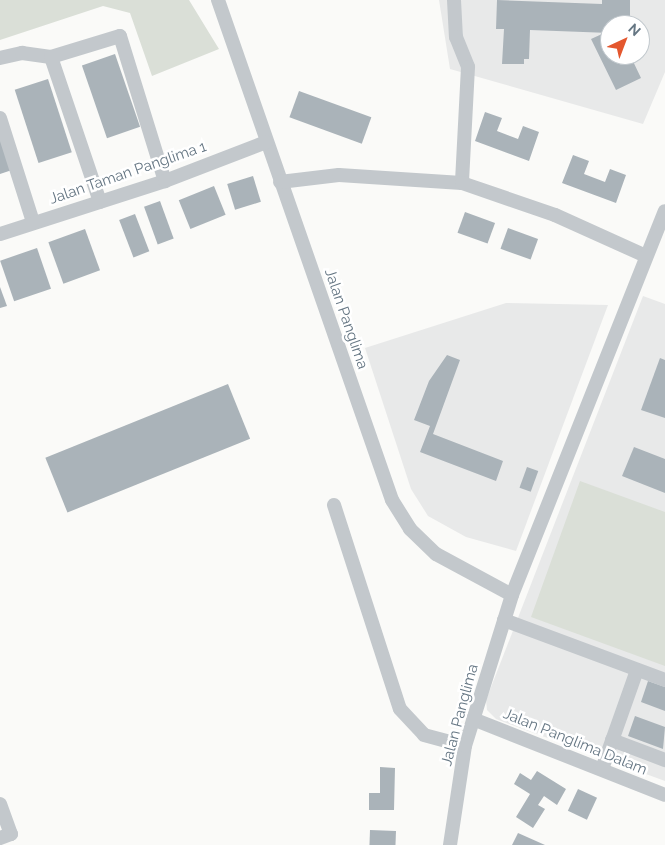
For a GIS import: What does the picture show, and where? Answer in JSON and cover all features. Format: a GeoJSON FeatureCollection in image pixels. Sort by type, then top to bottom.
{"type":"FeatureCollection","features":[{"type":"Feature","properties":{"kind":"street","name":"Jalan Panglima"},"geometry":{"type":"LineString","coordinates":[[218,0],[392,500],[410,529],[436,554],[512,595]]}},
{"type":"Feature","properties":{"kind":"street"},"geometry":{"type":"LineString","coordinates":[[454,0],[456,37],[468,68],[462,182]]}},
{"type":"Feature","properties":{"kind":"street"},"geometry":{"type":"LineString","coordinates":[[0,58],[22,53],[51,58],[120,36],[165,181]]}},
{"type":"Feature","properties":{"kind":"street"},"geometry":{"type":"LineString","coordinates":[[51,58],[100,202]]}},
{"type":"Feature","properties":{"kind":"street"},"geometry":{"type":"LineString","coordinates":[[1,126],[33,222]]}},
{"type":"Feature","properties":{"kind":"street","name":"Jalan Taman Panglima 1"},"geometry":{"type":"LineString","coordinates":[[0,234],[165,181],[266,142]]}},
{"type":"Feature","properties":{"kind":"street"},"geometry":{"type":"LineString","coordinates":[[280,182],[347,175],[462,182],[555,215],[646,256]]}},
{"type":"Feature","properties":{"kind":"street","name":"Jalan Panglima"},"geometry":{"type":"LineString","coordinates":[[450,845],[465,746],[512,595],[665,211]]}},
{"type":"Feature","properties":{"kind":"street"},"geometry":{"type":"LineString","coordinates":[[334,505],[400,708],[424,734],[465,746]]}},
{"type":"Feature","properties":{"kind":"street"},"geometry":{"type":"LineString","coordinates":[[504,620],[665,680]]}},
{"type":"Feature","properties":{"kind":"street"},"geometry":{"type":"LineString","coordinates":[[602,769],[638,670]]}},
{"type":"Feature","properties":{"kind":"street","name":"Jalan Panglima Dalam"},"geometry":{"type":"LineString","coordinates":[[473,719],[665,795]]}},
{"type":"Feature","properties":{"kind":"street"},"geometry":{"type":"LineString","coordinates":[[612,740],[665,760]]}},
{"type":"Feature","properties":{"kind":"street"},"geometry":{"type":"LineString","coordinates":[[0,804],[11,834],[0,838]]}},
{"type":"Feature","properties":{"kind":"shaded area"},"geometry":{"type":"Polygon","coordinates":[[[0,0],[189,0],[219,49],[152,76],[130,13],[103,6],[0,40],[0,0]]]}},
{"type":"Feature","properties":{"kind":"shaded area"},"geometry":{"type":"Polygon","coordinates":[[[439,0],[665,0],[665,72],[643,124],[450,69],[439,0]]]}},
{"type":"Feature","properties":{"kind":"shaded area"},"geometry":{"type":"Polygon","coordinates":[[[643,296],[665,304],[665,781],[496,719],[487,710],[486,700],[643,296]]]}},
{"type":"Feature","properties":{"kind":"shaded area"},"geometry":{"type":"Polygon","coordinates":[[[506,303],[608,305],[516,551],[466,537],[428,516],[411,489],[365,348],[506,303]]]}},
{"type":"Feature","properties":{"kind":"shaded area"},"geometry":{"type":"Polygon","coordinates":[[[580,481],[665,512],[665,666],[531,617],[580,481]]]}},
{"type":"Feature","properties":{"kind":"building"},"geometry":{"type":"Polygon","coordinates":[[[497,0],[602,4],[602,0],[630,0],[630,15],[600,15],[600,33],[530,30],[529,59],[524,59],[524,64],[502,64],[504,29],[496,29],[497,0]]]}},
{"type":"Feature","properties":{"kind":"building"},"geometry":{"type":"Polygon","coordinates":[[[600,35],[600,57],[591,39],[600,35]]]}},
{"type":"Feature","properties":{"kind":"building"},"geometry":{"type":"Polygon","coordinates":[[[115,54],[140,127],[107,138],[82,65],[115,54]]]}},
{"type":"Feature","properties":{"kind":"building"},"geometry":{"type":"Polygon","coordinates":[[[604,65],[635,65],[641,78],[616,90],[604,65]]]}},
{"type":"Feature","properties":{"kind":"building"},"geometry":{"type":"Polygon","coordinates":[[[48,79],[72,152],[39,163],[15,90],[48,79]]]}},
{"type":"Feature","properties":{"kind":"building"},"geometry":{"type":"Polygon","coordinates":[[[299,91],[371,117],[362,144],[289,117],[299,91]]]}},
{"type":"Feature","properties":{"kind":"building"},"geometry":{"type":"Polygon","coordinates":[[[485,112],[502,118],[497,131],[518,139],[523,126],[539,132],[529,161],[475,141],[485,112]]]}},
{"type":"Feature","properties":{"kind":"building"},"geometry":{"type":"Polygon","coordinates":[[[0,138],[15,169],[0,174],[0,138]]]}},
{"type":"Feature","properties":{"kind":"building"},"geometry":{"type":"Polygon","coordinates":[[[573,155],[589,161],[584,174],[605,182],[610,169],[626,175],[616,203],[562,183],[573,155]]]}},
{"type":"Feature","properties":{"kind":"building"},"geometry":{"type":"Polygon","coordinates":[[[253,176],[261,202],[235,210],[227,184],[253,176]]]}},
{"type":"Feature","properties":{"kind":"building"},"geometry":{"type":"Polygon","coordinates":[[[214,186],[226,215],[190,229],[179,200],[214,186]]]}},
{"type":"Feature","properties":{"kind":"building"},"geometry":{"type":"Polygon","coordinates":[[[160,201],[174,239],[158,244],[144,207],[160,201]]]}},
{"type":"Feature","properties":{"kind":"building"},"geometry":{"type":"Polygon","coordinates":[[[465,212],[495,223],[488,244],[457,233],[465,212]]]}},
{"type":"Feature","properties":{"kind":"building"},"geometry":{"type":"Polygon","coordinates":[[[135,214],[149,251],[133,257],[119,220],[135,214]]]}},
{"type":"Feature","properties":{"kind":"building"},"geometry":{"type":"Polygon","coordinates":[[[508,228],[538,239],[531,260],[500,249],[508,228]]]}},
{"type":"Feature","properties":{"kind":"building"},"geometry":{"type":"Polygon","coordinates":[[[85,229],[100,270],[63,284],[48,242],[85,229]]]}},
{"type":"Feature","properties":{"kind":"building"},"geometry":{"type":"Polygon","coordinates":[[[37,248],[51,289],[14,301],[0,261],[37,248]]]}},
{"type":"Feature","properties":{"kind":"building"},"geometry":{"type":"Polygon","coordinates":[[[0,287],[7,306],[0,308],[0,287]]]}},
{"type":"Feature","properties":{"kind":"building"},"geometry":{"type":"Polygon","coordinates":[[[447,355],[460,360],[433,434],[503,461],[496,481],[420,452],[430,426],[414,420],[429,381],[447,355]]]}},
{"type":"Feature","properties":{"kind":"building"},"geometry":{"type":"Polygon","coordinates":[[[660,358],[665,360],[665,418],[641,410],[660,358]]]}},
{"type":"Feature","properties":{"kind":"building"},"geometry":{"type":"Polygon","coordinates":[[[228,384],[250,439],[67,513],[45,458],[228,384]]]}},
{"type":"Feature","properties":{"kind":"building"},"geometry":{"type":"Polygon","coordinates":[[[634,447],[665,459],[665,493],[622,476],[634,447]]]}},
{"type":"Feature","properties":{"kind":"building"},"geometry":{"type":"Polygon","coordinates":[[[527,467],[538,471],[531,492],[519,488],[527,467]]]}},
{"type":"Feature","properties":{"kind":"building"},"geometry":{"type":"Polygon","coordinates":[[[648,681],[665,687],[665,711],[641,702],[648,681]]]}},
{"type":"Feature","properties":{"kind":"building"},"geometry":{"type":"Polygon","coordinates":[[[635,716],[665,727],[663,749],[628,736],[635,716]]]}},
{"type":"Feature","properties":{"kind":"building"},"geometry":{"type":"Polygon","coordinates":[[[380,767],[395,768],[394,810],[369,810],[369,793],[380,793],[380,767]]]}},
{"type":"Feature","properties":{"kind":"building"},"geometry":{"type":"Polygon","coordinates":[[[537,771],[566,789],[557,805],[544,796],[538,805],[545,809],[533,828],[516,817],[530,794],[514,784],[520,773],[531,780],[537,771]]]}},
{"type":"Feature","properties":{"kind":"building"},"geometry":{"type":"Polygon","coordinates":[[[578,789],[597,798],[587,820],[568,811],[578,789]]]}},
{"type":"Feature","properties":{"kind":"building"},"geometry":{"type":"Polygon","coordinates":[[[370,830],[396,831],[395,845],[369,845],[370,830]]]}},
{"type":"Feature","properties":{"kind":"building"},"geometry":{"type":"Polygon","coordinates":[[[518,833],[545,845],[512,845],[518,833]]]}}]}
